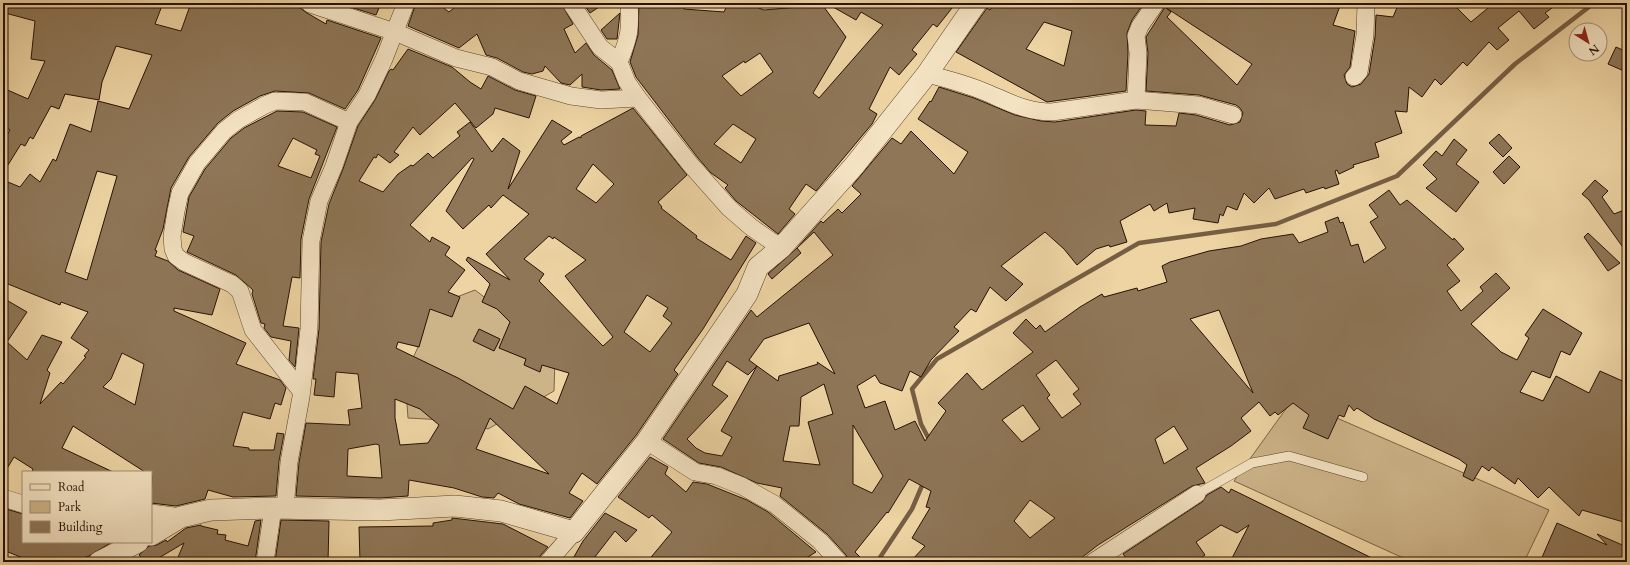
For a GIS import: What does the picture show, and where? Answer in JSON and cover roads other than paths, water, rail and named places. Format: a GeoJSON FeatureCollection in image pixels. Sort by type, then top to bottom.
{"type":"FeatureCollection","features":[{"type":"Feature","properties":{"kind":"street"},"geometry":{"type":"LineString","coordinates":[[265,562],[289,462],[301,392],[309,329],[311,241],[319,201],[334,166],[349,122],[367,94],[395,32],[406,3]]}},
{"type":"Feature","properties":{"kind":"street"},"geometry":{"type":"LineString","coordinates":[[571,3],[600,47],[619,62],[627,82],[638,98],[690,164],[729,208],[750,227],[781,248]]}},
{"type":"Feature","properties":{"kind":"street"},"geometry":{"type":"LineString","coordinates":[[619,62],[631,27],[629,3]]}},
{"type":"Feature","properties":{"kind":"street"},"geometry":{"type":"LineString","coordinates":[[548,562],[647,441],[747,294],[758,267],[781,248],[854,166],[927,74],[976,3]]}},
{"type":"Feature","properties":{"kind":"street"},"geometry":{"type":"LineString","coordinates":[[1136,100],[1138,54],[1136,36],[1140,26],[1156,3]]}},
{"type":"Feature","properties":{"kind":"street"},"geometry":{"type":"LineString","coordinates":[[1354,77],[1359,72],[1365,35],[1366,3]]}},
{"type":"Feature","properties":{"kind":"street"},"geometry":{"type":"LineString","coordinates":[[310,4],[395,32],[456,58],[492,67],[519,81],[571,96],[601,100],[638,98]]}},
{"type":"Feature","properties":{"kind":"street"},"geometry":{"type":"LineString","coordinates":[[927,74],[961,83],[1023,109],[1038,112],[1052,112],[1136,100],[1198,105],[1233,115]]}},
{"type":"Feature","properties":{"kind":"street"},"geometry":{"type":"LineString","coordinates":[[301,392],[253,330],[240,291],[232,284],[184,262],[176,256],[173,249],[172,236],[176,210],[180,193],[197,163],[224,131],[238,120],[265,104],[275,101],[305,102],[349,122]]}},
{"type":"Feature","properties":{"kind":"street"},"geometry":{"type":"LineString","coordinates":[[647,441],[695,472],[717,476],[774,504],[820,541],[838,562]]}},
{"type":"Feature","properties":{"kind":"street"},"geometry":{"type":"LineString","coordinates":[[1093,562],[1198,494]]}},
{"type":"Feature","properties":{"kind":"street"},"geometry":{"type":"LineString","coordinates":[[3,498],[22,504]]}},
{"type":"Feature","properties":{"kind":"street"},"geometry":{"type":"LineString","coordinates":[[152,533],[181,517],[211,510],[279,508],[380,510],[455,506],[501,511],[574,532]]}},
{"type":"Feature","properties":{"kind":"street"},"geometry":{"type":"LineString","coordinates":[[152,513],[181,517]]}},
{"type":"Feature","properties":{"kind":"street"},"geometry":{"type":"LineString","coordinates":[[99,562],[136,543]]}},
{"type":"Feature","properties":{"kind":"lane"},"geometry":{"type":"LineString","coordinates":[[1198,494],[1252,463],[1289,456],[1363,477]]}},
{"type":"Feature","properties":{"kind":"waterway"},"geometry":{"type":"LineString","coordinates":[[930,441],[921,424],[912,389],[937,359],[1139,243],[1276,224],[1397,176],[1515,64],[1594,3]]}},
{"type":"Feature","properties":{"kind":"waterway"},"geometry":{"type":"LineString","coordinates":[[877,562],[912,509],[924,481]]}}]}
